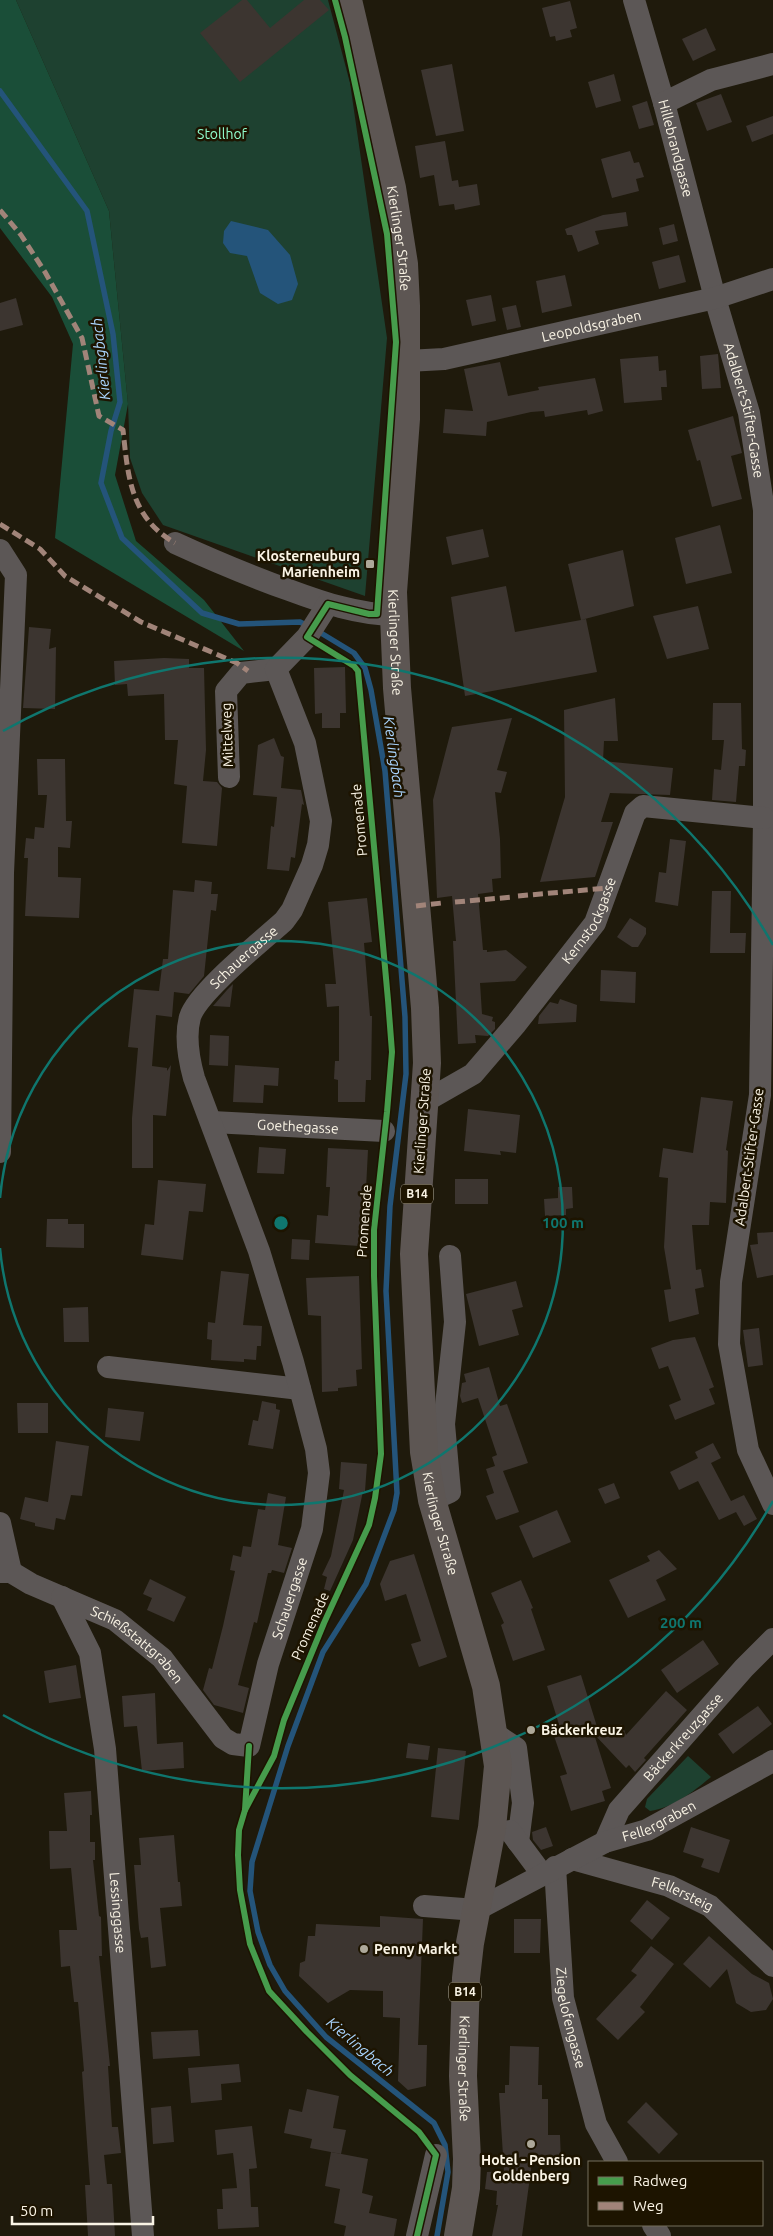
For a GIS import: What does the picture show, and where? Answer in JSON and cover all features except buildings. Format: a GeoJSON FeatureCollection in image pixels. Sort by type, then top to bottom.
{"type":"FeatureCollection","features":[{"type":"Feature","properties":{"kind":"main road","name":"Kierlinger Straße"},"geometry":{"type":"LineString","coordinates":[[348,0],[392,188],[404,264],[407,361],[406,419],[393,575],[402,753],[425,1008],[426,1062],[414,1254],[424,1452],[432,1500],[486,1686],[498,1766],[494,1810],[470,1943],[466,1986],[463,2076],[467,2159],[466,2188],[458,2236]]}},
{"type":"Feature","properties":{"kind":"street","name":"Hillebrandgasse"},"geometry":{"type":"LineString","coordinates":[[634,0],[664,103],[715,298]]}},
{"type":"Feature","properties":{"kind":"street"},"geometry":{"type":"LineString","coordinates":[[664,103],[711,80],[773,64]]}},
{"type":"Feature","properties":{"kind":"street","name":"Leopoldsgraben"},"geometry":{"type":"LineString","coordinates":[[407,361],[444,359],[715,298],[773,279]]}},
{"type":"Feature","properties":{"kind":"street","name":"Adalbert-Stifter-Gasse"},"geometry":{"type":"LineString","coordinates":[[715,298],[749,413],[764,510],[764,818],[760,1094],[732,1282],[729,1344],[748,1450],[773,1504]]}},
{"type":"Feature","properties":{"kind":"street"},"geometry":{"type":"LineString","coordinates":[[175,543],[324,611],[394,615]]}},
{"type":"Feature","properties":{"kind":"street"},"geometry":{"type":"LineString","coordinates":[[0,550],[16,575],[3,873],[0,1152]]}},
{"type":"Feature","properties":{"kind":"street"},"geometry":{"type":"LineString","coordinates":[[276,669],[307,637],[324,611]]}},
{"type":"Feature","properties":{"kind":"street","name":"Mittelweg"},"geometry":{"type":"LineString","coordinates":[[229,778],[226,691],[241,673],[276,669]]}},
{"type":"Feature","properties":{"kind":"street","name":"Schauergasse"},"geometry":{"type":"LineString","coordinates":[[250,1746],[268,1664],[312,1529],[318,1498],[319,1473],[316,1450],[300,1389],[259,1251],[194,1078],[189,1056],[191,1015],[206,992],[284,921],[292,910],[312,865],[320,833],[321,822],[305,743],[276,669]]}},
{"type":"Feature","properties":{"kind":"street","name":"Kernstockgasse"},"geometry":{"type":"LineString","coordinates":[[424,1102],[473,1074],[516,1024],[595,923],[635,813],[643,806],[764,818]]}},
{"type":"Feature","properties":{"kind":"street","name":"Goethegasse"},"geometry":{"type":"LineString","coordinates":[[212,1122],[384,1131]]}},
{"type":"Feature","properties":{"kind":"street"},"geometry":{"type":"LineString","coordinates":[[432,1500],[450,1492],[444,1424],[455,1322],[450,1256]]}},
{"type":"Feature","properties":{"kind":"street"},"geometry":{"type":"LineString","coordinates":[[108,1367],[300,1389]]}},
{"type":"Feature","properties":{"kind":"street"},"geometry":{"type":"LineString","coordinates":[[0,1523],[5,1572]]}},
{"type":"Feature","properties":{"kind":"street","name":"Schießstattgraben"},"geometry":{"type":"LineString","coordinates":[[5,1572],[115,1620],[162,1658],[223,1738],[233,1744],[250,1746]]}},
{"type":"Feature","properties":{"kind":"street","name":"Lessinggasse"},"geometry":{"type":"LineString","coordinates":[[62,1597],[90,1653],[105,1749],[144,2236]]}},
{"type":"Feature","properties":{"kind":"street","name":"Bäckerkreuzgasse"},"geometry":{"type":"LineString","coordinates":[[605,1842],[619,1810],[744,1668],[773,1638]]}},
{"type":"Feature","properties":{"kind":"street"},"geometry":{"type":"LineString","coordinates":[[494,1734],[516,1748],[523,1803],[518,1842]]}},
{"type":"Feature","properties":{"kind":"street","name":"Fellergraben"},"geometry":{"type":"LineString","coordinates":[[476,1910],[605,1842],[647,1830],[773,1761]]}},
{"type":"Feature","properties":{"kind":"street"},"geometry":{"type":"LineString","coordinates":[[494,1810],[518,1842],[557,1867]]}},
{"type":"Feature","properties":{"kind":"street","name":"Fellersteig"},"geometry":{"type":"LineString","coordinates":[[557,1867],[670,1886],[710,1906],[773,1966]]}},
{"type":"Feature","properties":{"kind":"street","name":"Ziegelofengasse"},"geometry":{"type":"LineString","coordinates":[[557,1867],[563,1998],[596,2124],[616,2161]]}},
{"type":"Feature","properties":{"kind":"street"},"geometry":{"type":"LineString","coordinates":[[424,1906],[476,1910]]}},
{"type":"Feature","properties":{"kind":"street"},"geometry":{"type":"LineString","coordinates":[[417,2236],[436,2155]]}},
{"type":"Feature","properties":{"kind":"green space"},"geometry":{"type":"Polygon","coordinates":[[[0,0],[16,0],[109,211],[128,404],[115,475],[136,541],[204,600],[244,651],[55,538],[73,344],[52,297],[0,228],[0,0]]]}},
{"type":"Feature","properties":{"kind":"green space","name":"Stollhof"},"geometry":{"type":"Polygon","coordinates":[[[16,0],[328,0],[350,83],[387,338],[365,596],[163,525],[142,493],[130,458],[128,404],[109,211],[16,0]]]}},
{"type":"Feature","properties":{"kind":"green space"},"geometry":{"type":"Polygon","coordinates":[[[688,1756],[711,1777],[675,1803],[650,1811],[645,1807],[647,1799],[688,1756]]]}},
{"type":"Feature","properties":{"kind":"water"},"geometry":{"type":"Polygon","coordinates":[[[231,221],[268,230],[290,255],[298,284],[292,300],[278,304],[260,293],[247,256],[230,253],[223,243],[224,231],[231,221]]]}},
{"type":"Feature","properties":{"kind":"waterway","name":"Kierlingbach"},"geometry":{"type":"LineString","coordinates":[[0,91],[87,211],[113,334],[120,402],[111,431],[101,483],[122,538],[202,613],[239,624],[300,622],[308,626]]}},
{"type":"Feature","properties":{"kind":"waterway","name":"Kierlingbach"},"geometry":{"type":"LineString","coordinates":[[316,630],[354,653],[365,668],[371,690],[385,771],[405,1017],[406,1074],[390,1206],[386,1291],[397,1493],[394,1510],[366,1584],[323,1652],[288,1746],[252,1862],[250,1891],[258,1932],[270,1965],[285,1991],[326,2037],[434,2123],[445,2145],[448,2172],[437,2236]]}},
{"type":"Feature","properties":{"kind":"marked path"},"geometry":{"type":"LineString","coordinates":[[0,210],[21,235],[45,272],[82,338],[99,416],[123,430],[130,479],[140,508],[160,533],[175,543]]}},
{"type":"Feature","properties":{"kind":"marked path"},"geometry":{"type":"LineString","coordinates":[[0,524],[40,549],[65,576],[141,622],[237,663],[248,671]]}},
{"type":"Feature","properties":{"kind":"marked path"},"geometry":{"type":"LineString","coordinates":[[518,896],[608,888]]}},
{"type":"Feature","properties":{"kind":"marked path"},"geometry":{"type":"LineString","coordinates":[[455,902],[513,897]]}},
{"type":"Feature","properties":{"kind":"marked path"},"geometry":{"type":"LineString","coordinates":[[416,906],[442,903]]}},
{"type":"Feature","properties":{"kind":"cycle path","name":"Promenade"},"geometry":{"type":"LineString","coordinates":[[245,1810],[274,1756],[284,1720],[324,1623],[369,1525],[381,1454],[374,1230],[392,1052],[388,1000],[358,671],[354,666],[307,637],[328,604],[369,614],[377,614],[396,342],[387,234],[345,37],[335,0]]}},
{"type":"Feature","properties":{"kind":"cycle path"},"geometry":{"type":"LineString","coordinates":[[249,1746],[245,1810],[239,1830],[238,1855],[240,1890],[250,1944],[269,1991],[350,2075],[419,2132],[436,2155],[417,2236]]}},
{"type":"Feature","properties":{"kind":"place","name":"Klosterneuburg Marienheim"},"geometry":{"type":"Point","coordinates":[370,564]}},
{"type":"Feature","properties":{"kind":"place","name":"Bäckerkreuz"},"geometry":{"type":"Point","coordinates":[531,1730]}},
{"type":"Feature","properties":{"kind":"place","name":"Penny Markt"},"geometry":{"type":"Point","coordinates":[364,1949]}},
{"type":"Feature","properties":{"kind":"place","name":"Hotel - Pension Goldenberg"},"geometry":{"type":"Point","coordinates":[531,2144]}}]}
